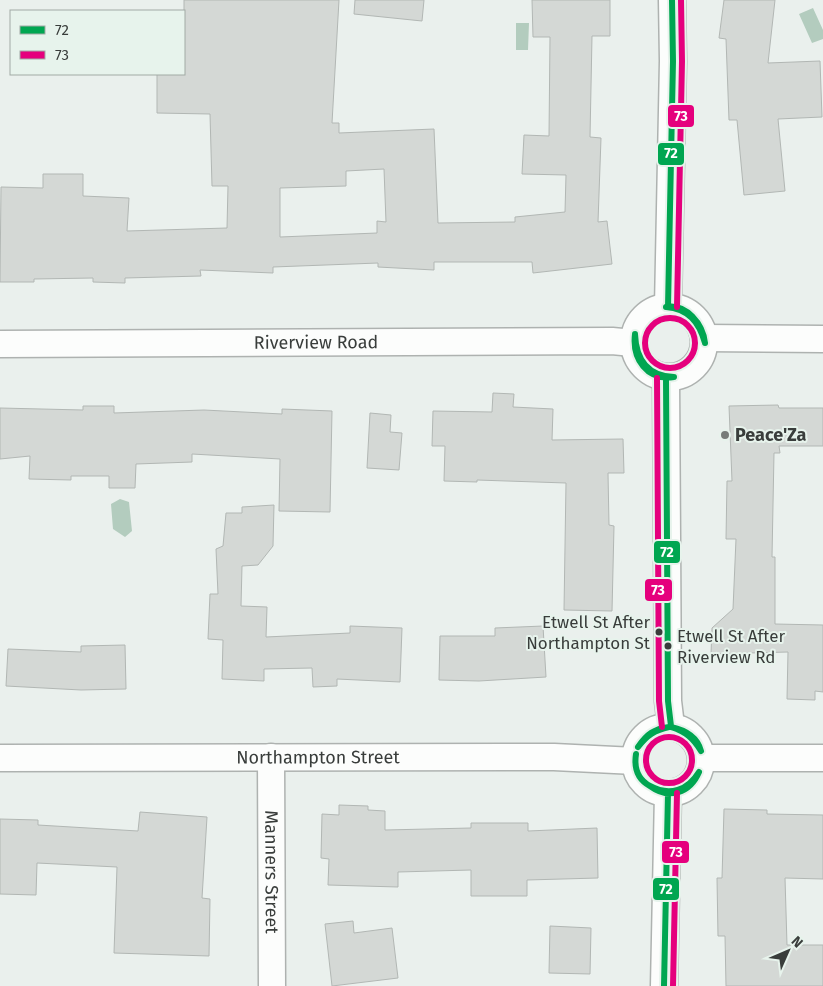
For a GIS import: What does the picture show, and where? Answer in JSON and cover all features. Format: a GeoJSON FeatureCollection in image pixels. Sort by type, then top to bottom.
{"type":"FeatureCollection","features":[{"type":"Feature","properties":{"kind":"street"},"geometry":{"type":"LineString","coordinates":[[668,307],[673,61],[672,0]]}},
{"type":"Feature","properties":{"kind":"street"},"geometry":{"type":"LineString","coordinates":[[668,307],[688,312],[696,319],[704,338],[704,349],[695,367],[686,373],[666,378],[656,376],[640,363],[634,343],[635,332],[648,314],[657,309],[668,307]]}},
{"type":"Feature","properties":{"kind":"street"},"geometry":{"type":"LineString","coordinates":[[704,338],[823,340]]}},
{"type":"Feature","properties":{"kind":"street","name":"Riverview Road"},"geometry":{"type":"LineString","coordinates":[[0,344],[612,341],[634,343]]}},
{"type":"Feature","properties":{"kind":"street"},"geometry":{"type":"LineString","coordinates":[[666,378],[668,701],[670,726]]}},
{"type":"Feature","properties":{"kind":"street"},"geometry":{"type":"LineString","coordinates":[[670,726],[688,733],[696,740],[702,758],[701,769],[689,786],[668,793],[649,787],[642,780],[635,761],[636,750],[641,740],[649,732],[659,727],[670,726]]}},
{"type":"Feature","properties":{"kind":"street","name":"Manners Street"},"geometry":{"type":"LineString","coordinates":[[271,757],[272,986]]}},
{"type":"Feature","properties":{"kind":"street","name":"Northampton Street"},"geometry":{"type":"LineString","coordinates":[[0,758],[554,757],[635,761]]}},
{"type":"Feature","properties":{"kind":"street"},"geometry":{"type":"LineString","coordinates":[[702,758],[823,758]]}},
{"type":"Feature","properties":{"kind":"street"},"geometry":{"type":"LineString","coordinates":[[664,986],[668,793]]}},
{"type":"Feature","properties":{"kind":"shaded area"},"geometry":{"type":"Polygon","coordinates":[[[813,8],[823,30],[823,39],[812,43],[799,14],[813,8]]]}},
{"type":"Feature","properties":{"kind":"shaded area"},"geometry":{"type":"Polygon","coordinates":[[[516,23],[529,23],[528,50],[516,50],[516,23]]]}},
{"type":"Feature","properties":{"kind":"shaded area"},"geometry":{"type":"Polygon","coordinates":[[[120,499],[129,502],[132,531],[125,537],[113,529],[111,504],[120,499]]]}},
{"type":"Feature","properties":{"kind":"building"},"geometry":{"type":"Polygon","coordinates":[[[184,0],[339,0],[332,123],[339,123],[339,133],[434,129],[438,223],[515,222],[515,217],[565,212],[566,175],[522,174],[524,135],[549,136],[550,37],[533,37],[532,0],[610,0],[610,36],[592,36],[590,137],[601,138],[598,222],[607,221],[612,264],[533,273],[532,262],[434,262],[434,270],[378,267],[378,263],[273,267],[273,273],[200,270],[201,276],[125,278],[125,283],[93,282],[93,278],[34,279],[34,282],[0,282],[1,187],[43,188],[43,174],[83,174],[83,196],[129,198],[127,231],[227,228],[228,186],[212,186],[210,114],[157,113],[157,75],[185,75],[184,0]],[[384,169],[346,171],[346,186],[280,188],[280,237],[377,233],[377,221],[386,222],[384,169]]]}},
{"type":"Feature","properties":{"kind":"building"},"geometry":{"type":"Polygon","coordinates":[[[355,0],[424,0],[422,21],[354,14],[355,0]]]}},
{"type":"Feature","properties":{"kind":"building"},"geometry":{"type":"Polygon","coordinates":[[[724,0],[775,0],[768,63],[820,61],[822,117],[778,119],[785,191],[744,195],[737,120],[729,120],[726,39],[719,38],[724,0]]]}},
{"type":"Feature","properties":{"kind":"building"},"geometry":{"type":"Polygon","coordinates":[[[493,393],[514,394],[513,407],[553,409],[552,440],[623,439],[624,473],[608,473],[609,525],[614,526],[612,611],[564,610],[566,483],[477,480],[477,482],[444,481],[445,446],[432,446],[433,411],[492,412],[493,393]]]}},
{"type":"Feature","properties":{"kind":"building"},"geometry":{"type":"Polygon","coordinates":[[[778,405],[779,408],[823,408],[823,446],[779,446],[780,453],[774,453],[772,557],[775,557],[775,624],[823,625],[823,692],[815,691],[815,700],[787,699],[788,652],[711,654],[712,628],[733,609],[736,539],[726,539],[727,481],[732,481],[729,406],[778,405]]]}},
{"type":"Feature","properties":{"kind":"building"},"geometry":{"type":"Polygon","coordinates":[[[83,406],[114,406],[114,413],[204,410],[282,414],[282,409],[332,411],[330,512],[279,511],[280,459],[192,454],[192,462],[136,464],[135,488],[109,488],[109,476],[71,476],[71,480],[29,479],[30,456],[0,459],[0,408],[83,410],[83,406]]]}},
{"type":"Feature","properties":{"kind":"building"},"geometry":{"type":"Polygon","coordinates":[[[370,413],[391,415],[390,432],[402,433],[399,470],[367,468],[370,413]]]}},
{"type":"Feature","properties":{"kind":"building"},"geometry":{"type":"Polygon","coordinates":[[[274,505],[273,546],[258,565],[242,566],[241,606],[267,607],[266,637],[350,633],[350,626],[402,628],[400,682],[337,679],[337,686],[313,687],[312,668],[264,669],[264,681],[222,679],[223,640],[208,639],[210,594],[218,594],[216,549],[223,546],[226,513],[242,513],[242,507],[274,505]]]}},
{"type":"Feature","properties":{"kind":"building"},"geometry":{"type":"Polygon","coordinates":[[[543,626],[546,677],[479,681],[439,680],[440,636],[495,636],[495,628],[543,626]]]}},
{"type":"Feature","properties":{"kind":"building"},"geometry":{"type":"Polygon","coordinates":[[[125,645],[126,689],[81,690],[6,686],[8,649],[81,652],[81,646],[125,645]]]}},
{"type":"Feature","properties":{"kind":"building"},"geometry":{"type":"Polygon","coordinates":[[[339,805],[368,806],[368,810],[385,811],[385,830],[471,828],[471,823],[528,823],[528,831],[597,828],[598,878],[527,880],[527,896],[471,896],[471,870],[398,872],[398,887],[328,885],[329,859],[321,858],[322,814],[339,815],[339,805]]]}},
{"type":"Feature","properties":{"kind":"building"},"geometry":{"type":"Polygon","coordinates":[[[724,809],[767,810],[767,814],[823,815],[823,879],[785,878],[787,945],[823,945],[823,986],[726,986],[725,936],[718,936],[717,878],[722,878],[724,809]]]}},
{"type":"Feature","properties":{"kind":"building"},"geometry":{"type":"Polygon","coordinates":[[[140,812],[207,817],[202,898],[210,899],[209,956],[114,953],[117,867],[37,863],[36,895],[0,894],[0,819],[38,820],[38,825],[138,831],[140,812]]]}},
{"type":"Feature","properties":{"kind":"building"},"geometry":{"type":"Polygon","coordinates":[[[353,921],[354,933],[392,928],[398,978],[332,986],[325,924],[353,921]]]}},
{"type":"Feature","properties":{"kind":"building"},"geometry":{"type":"Polygon","coordinates":[[[550,926],[591,928],[590,974],[549,973],[550,926]]]}},
{"type":"Feature","properties":{"kind":"transit line","name":"72"},"geometry":{"type":"LineString","coordinates":[[668,307],[673,61],[672,0]]}},
{"type":"Feature","properties":{"kind":"transit line","name":"73"},"geometry":{"type":"LineString","coordinates":[[677,307],[682,61],[681,0]]}},
{"type":"Feature","properties":{"kind":"transit line","name":"72"},"geometry":{"type":"LineString","coordinates":[[666,307],[681,310],[692,318],[703,335],[705,343]]}},
{"type":"Feature","properties":{"kind":"transit line","name":"72"},"geometry":{"type":"LineString","coordinates":[[666,307],[680,308],[692,316],[701,329],[705,343]]}},
{"type":"Feature","properties":{"kind":"transit line","name":"73"},"geometry":{"type":"LineString","coordinates":[[675,318],[688,325],[694,333],[695,343],[694,353],[688,361],[680,367],[665,368],[652,361],[646,353],[645,338],[652,325],[660,319],[675,318]]}},
{"type":"Feature","properties":{"kind":"transit line","name":"72"},"geometry":{"type":"LineString","coordinates":[[635,334],[638,352],[645,365],[657,374],[674,377]]}},
{"type":"Feature","properties":{"kind":"transit line","name":"72"},"geometry":{"type":"LineString","coordinates":[[635,334],[636,352],[643,366],[649,372],[656,375],[674,377]]}},
{"type":"Feature","properties":{"kind":"transit line","name":"73"},"geometry":{"type":"LineString","coordinates":[[657,378],[659,701],[662,727]]}},
{"type":"Feature","properties":{"kind":"transit line","name":"72"},"geometry":{"type":"LineString","coordinates":[[666,378],[668,701],[671,726]]}},
{"type":"Feature","properties":{"kind":"transit line","name":"72"},"geometry":{"type":"LineString","coordinates":[[638,747],[651,733],[669,727]]}},
{"type":"Feature","properties":{"kind":"transit line","name":"72"},"geometry":{"type":"LineString","coordinates":[[638,747],[652,734],[669,727]]}},
{"type":"Feature","properties":{"kind":"transit line","name":"72"},"geometry":{"type":"LineString","coordinates":[[671,727],[690,734],[697,741],[701,751]]}},
{"type":"Feature","properties":{"kind":"transit line","name":"72"},"geometry":{"type":"LineString","coordinates":[[671,727],[689,736],[701,751]]}},
{"type":"Feature","properties":{"kind":"transit line","name":"73"},"geometry":{"type":"LineString","coordinates":[[674,737],[686,743],[691,751],[692,760],[691,769],[686,777],[678,782],[664,783],[652,777],[647,769],[646,755],[652,743],[660,738],[674,737]]}},
{"type":"Feature","properties":{"kind":"transit line","name":"72"},"geometry":{"type":"LineString","coordinates":[[636,754],[637,772],[642,780],[650,786]]}},
{"type":"Feature","properties":{"kind":"transit line","name":"72"},"geometry":{"type":"LineString","coordinates":[[650,786],[665,791],[678,790],[690,783],[699,772]]}},
{"type":"Feature","properties":{"kind":"transit line","name":"72"},"geometry":{"type":"LineString","coordinates":[[650,786],[664,793],[678,792],[690,785],[699,772]]}},
{"type":"Feature","properties":{"kind":"transit line","name":"72"},"geometry":{"type":"LineString","coordinates":[[664,986],[668,793]]}},
{"type":"Feature","properties":{"kind":"transit line","name":"73"},"geometry":{"type":"LineString","coordinates":[[673,986],[677,793]]}},
{"type":"Feature","properties":{"kind":"place","name":"Peace'Za"},"geometry":{"type":"Point","coordinates":[725,435]}},
{"type":"Feature","properties":{"kind":"place","name":"Etwell St After Northampton St"},"geometry":{"type":"Point","coordinates":[659,632]}},
{"type":"Feature","properties":{"kind":"place","name":"Etwell St After Riverview Rd"},"geometry":{"type":"Point","coordinates":[668,646]}}]}
